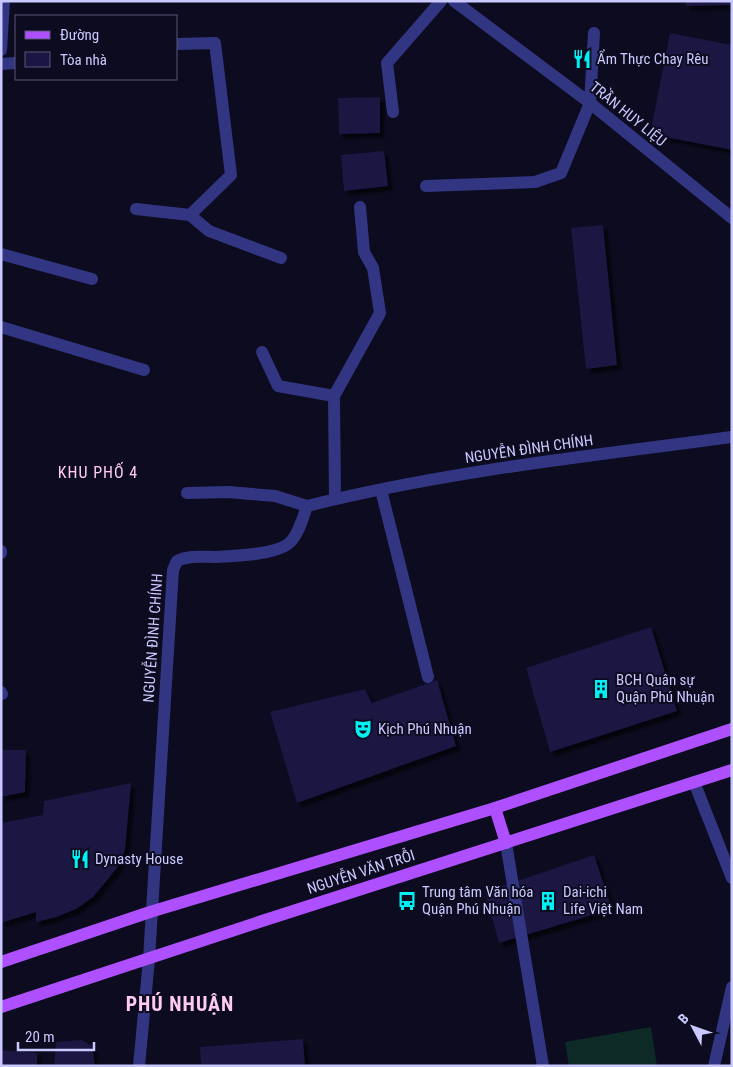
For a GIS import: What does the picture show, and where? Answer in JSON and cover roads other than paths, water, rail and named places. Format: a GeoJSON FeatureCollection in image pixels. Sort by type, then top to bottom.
{"type":"FeatureCollection","features":[{"type":"Feature","properties":{"kind":"main road","name":"NGUYỄN VĂN TRỖI"},"geometry":{"type":"LineString","coordinates":[[1,962],[150,912],[495,808],[732,729]]}},
{"type":"Feature","properties":{"kind":"main road","name":"NGUYỄN VĂN TRỖI"},"geometry":{"type":"LineString","coordinates":[[1,1007],[732,770]]}},
{"type":"Feature","properties":{"kind":"main road"},"geometry":{"type":"LineString","coordinates":[[495,808],[506,844]]}},
{"type":"Feature","properties":{"kind":"street"},"geometry":{"type":"LineString","coordinates":[[1,50],[4,1]]}},
{"type":"Feature","properties":{"kind":"street"},"geometry":{"type":"LineString","coordinates":[[393,112],[387,63],[441,1]]}},
{"type":"Feature","properties":{"kind":"street","name":"TRẦN HUY LIỆU"},"geometry":{"type":"LineString","coordinates":[[454,1],[590,103],[732,218]]}},
{"type":"Feature","properties":{"kind":"street"},"geometry":{"type":"LineString","coordinates":[[426,186],[535,182],[561,174],[590,103],[594,33]]}},
{"type":"Feature","properties":{"kind":"street"},"geometry":{"type":"LineString","coordinates":[[178,44],[216,43],[231,175],[190,215]]}},
{"type":"Feature","properties":{"kind":"street"},"geometry":{"type":"LineString","coordinates":[[1,64],[15,64]]}},
{"type":"Feature","properties":{"kind":"street"},"geometry":{"type":"LineString","coordinates":[[335,499],[334,396],[380,313],[373,268],[364,252],[360,207]]}},
{"type":"Feature","properties":{"kind":"street"},"geometry":{"type":"LineString","coordinates":[[136,209],[190,215],[209,231],[280,258]]}},
{"type":"Feature","properties":{"kind":"street"},"geometry":{"type":"LineString","coordinates":[[1,254],[92,279]]}},
{"type":"Feature","properties":{"kind":"street"},"geometry":{"type":"LineString","coordinates":[[1,327],[144,370]]}},
{"type":"Feature","properties":{"kind":"street"},"geometry":{"type":"LineString","coordinates":[[262,352],[278,386],[334,396]]}},
{"type":"Feature","properties":{"kind":"street","name":"NGUYỄN ĐÌNH CHÍNH"},"geometry":{"type":"LineString","coordinates":[[139,1066],[149,960],[150,912],[172,570],[177,561],[186,557],[223,556],[274,551],[289,544],[301,523],[307,506],[335,499],[487,470],[732,437]]}},
{"type":"Feature","properties":{"kind":"street"},"geometry":{"type":"LineString","coordinates":[[381,490],[428,678]]}},
{"type":"Feature","properties":{"kind":"street"},"geometry":{"type":"LineString","coordinates":[[187,493],[228,492],[275,496],[307,506]]}},
{"type":"Feature","properties":{"kind":"street"},"geometry":{"type":"LineString","coordinates":[[694,782],[732,878]]}},
{"type":"Feature","properties":{"kind":"street"},"geometry":{"type":"LineString","coordinates":[[506,844],[543,1066]]}},
{"type":"Feature","properties":{"kind":"street"},"geometry":{"type":"LineString","coordinates":[[714,1066],[732,986]]}},
{"type":"Feature","properties":{"kind":"place","name":"Ẩm Thực Chay Rêu"},"geometry":{"type":"Point","coordinates":[582,59]}},
{"type":"Feature","properties":{"kind":"place","name":"BCH Quân sự Quận Phú Nhuận"},"geometry":{"type":"Point","coordinates":[601,689]}},
{"type":"Feature","properties":{"kind":"place","name":"Kịch Phú Nhuận"},"geometry":{"type":"Point","coordinates":[363,729]}},
{"type":"Feature","properties":{"kind":"place","name":"Dynasty House"},"geometry":{"type":"Point","coordinates":[80,859]}},
{"type":"Feature","properties":{"kind":"place","name":"Trung tâm Văn hóa Quận Phú Nhuận"},"geometry":{"type":"Point","coordinates":[407,901]}},
{"type":"Feature","properties":{"kind":"place","name":"Dai-ichi Life Việt Nam"},"geometry":{"type":"Point","coordinates":[548,901]}},
{"type":"Feature","properties":{"kind":"district","name":"KHU PHỐ 4"},"geometry":{"type":"Point","coordinates":[98,472]}},
{"type":"Feature","properties":{"kind":"district","name":"PHÚ NHUẬN"},"geometry":{"type":"Point","coordinates":[180,1004]}}]}
